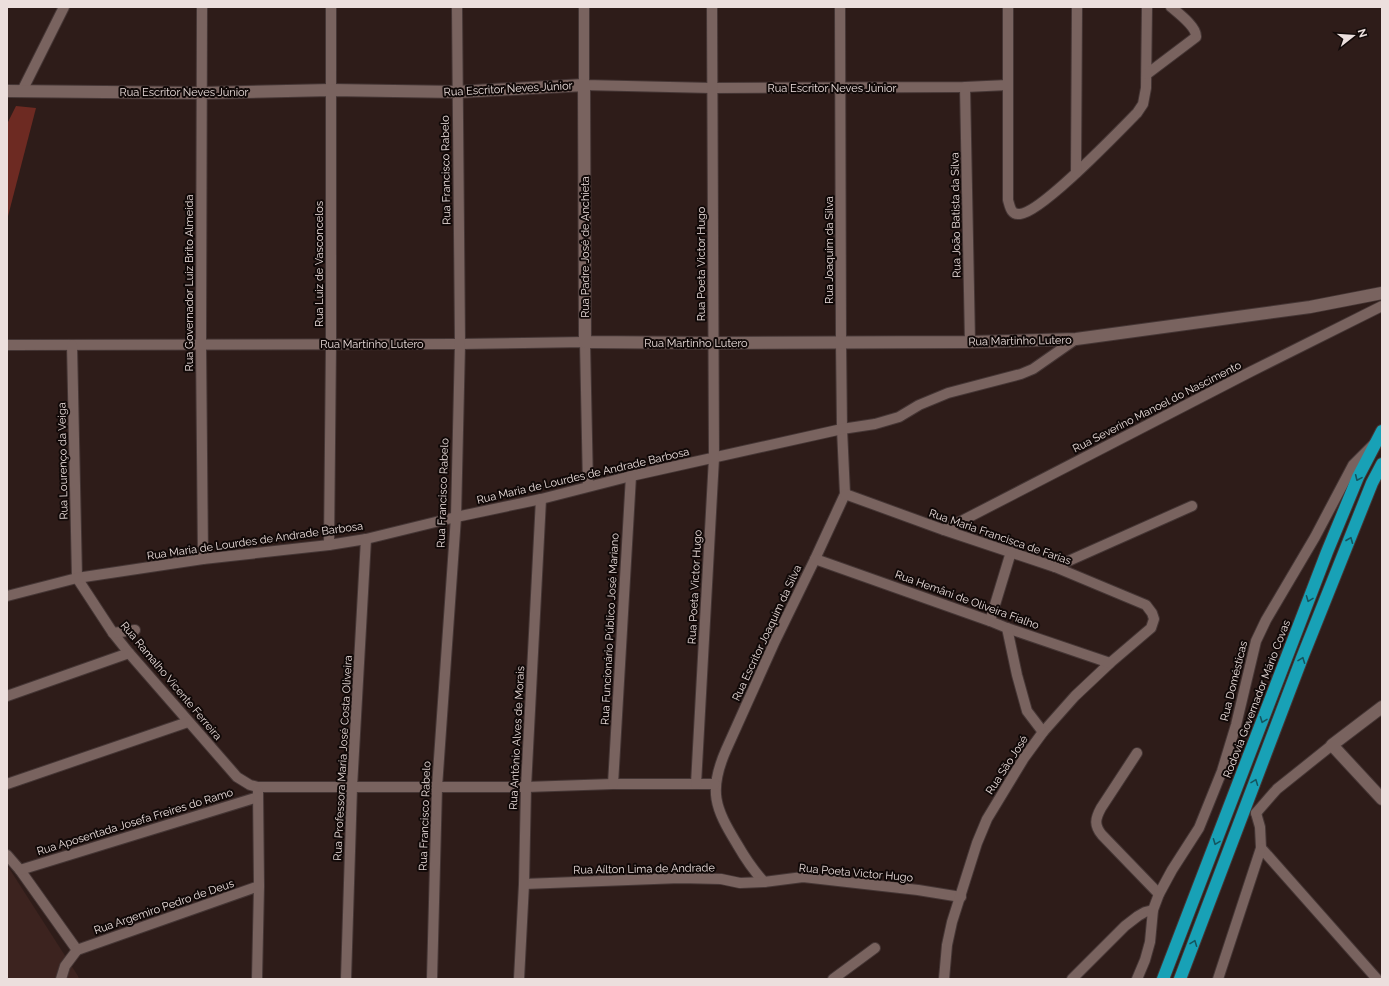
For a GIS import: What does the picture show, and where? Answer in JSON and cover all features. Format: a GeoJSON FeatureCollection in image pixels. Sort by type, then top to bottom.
{"type":"FeatureCollection","features":[{"type":"Feature","properties":{"kind":"highway","name":"Rodovia Governador Mário Covas"},"geometry":{"type":"LineString","coordinates":[[1163,979],[1327,552],[1358,477],[1382,431]]}},
{"type":"Feature","properties":{"kind":"highway"},"geometry":{"type":"LineString","coordinates":[[1180,979],[1317,622],[1372,483],[1382,464]]}},
{"type":"Feature","properties":{"kind":"street"},"geometry":{"type":"LineString","coordinates":[[22,91],[64,7]]}},
{"type":"Feature","properties":{"kind":"street","name":"Rua Governador Luiz Brito Almeida"},"geometry":{"type":"LineString","coordinates":[[202,7],[201,345],[203,559]]}},
{"type":"Feature","properties":{"kind":"street","name":"Rua Luiz de Vasconcelos"},"geometry":{"type":"LineString","coordinates":[[329,545],[331,344],[331,7]]}},
{"type":"Feature","properties":{"kind":"street","name":"Rua Francisco Rabelo"},"geometry":{"type":"LineString","coordinates":[[432,979],[437,787],[456,517],[460,344],[457,7]]}},
{"type":"Feature","properties":{"kind":"street","name":"Rua Padre José de Anchieta"},"geometry":{"type":"LineString","coordinates":[[584,7],[585,342],[588,486]]}},
{"type":"Feature","properties":{"kind":"street","name":"Rua Poeta Victor Hugo"},"geometry":{"type":"LineString","coordinates":[[696,784],[714,458],[712,7]]}},
{"type":"Feature","properties":{"kind":"street","name":"Rua Joaquim da Silva"},"geometry":{"type":"LineString","coordinates":[[840,7],[841,342],[842,429],[845,494]]}},
{"type":"Feature","properties":{"kind":"street"},"geometry":{"type":"LineString","coordinates":[[1008,7],[1008,200],[1010,209],[1014,213],[1020,214],[1038,205],[1076,173],[1137,113],[1143,104],[1147,74],[1147,7]]}},
{"type":"Feature","properties":{"kind":"street"},"geometry":{"type":"LineString","coordinates":[[1076,173],[1077,7]]}},
{"type":"Feature","properties":{"kind":"street"},"geometry":{"type":"LineString","coordinates":[[1147,74],[1196,37],[1196,33],[1192,27],[1171,7]]}},
{"type":"Feature","properties":{"kind":"street","name":"Rua Escritor Neves Júnior"},"geometry":{"type":"LineString","coordinates":[[7,91],[202,93],[331,90],[457,92],[584,85],[712,88],[965,87],[1008,85]]}},
{"type":"Feature","properties":{"kind":"street","name":"Rua João Batista da Silva"},"geometry":{"type":"LineString","coordinates":[[965,87],[970,342]]}},
{"type":"Feature","properties":{"kind":"street","name":"Rua Martinho Lutero"},"geometry":{"type":"LineString","coordinates":[[7,345],[970,342],[1076,339],[1310,307],[1382,293]]}},
{"type":"Feature","properties":{"kind":"street","name":"Rua Severino Manoel do Nascimento"},"geometry":{"type":"LineString","coordinates":[[944,530],[1250,372],[1382,306]]}},
{"type":"Feature","properties":{"kind":"street","name":"Rua Maria de Lourdes de Andrade Barbosa"},"geometry":{"type":"LineString","coordinates":[[7,596],[77,578],[203,559],[329,545],[366,538],[541,499],[631,476],[842,429],[876,424],[899,417],[915,407],[948,393],[1021,374],[1033,368],[1076,339]]}},
{"type":"Feature","properties":{"kind":"street","name":"Rua Lourenço da Veiga"},"geometry":{"type":"LineString","coordinates":[[72,345],[77,578]]}},
{"type":"Feature","properties":{"kind":"street","name":"Rua Domésticas"},"geometry":{"type":"LineString","coordinates":[[1137,979],[1145,960],[1150,942],[1153,910],[1159,894],[1172,870],[1200,828],[1220,778],[1236,725],[1256,641],[1266,620],[1315,537],[1352,465],[1376,442]]}},
{"type":"Feature","properties":{"kind":"street","name":"Rua Funcionário Público José Mariano"},"geometry":{"type":"LineString","coordinates":[[612,784],[631,476]]}},
{"type":"Feature","properties":{"kind":"street","name":"Rua Maria Francisca de Farias"},"geometry":{"type":"LineString","coordinates":[[845,494],[944,530],[1055,567],[1146,606]]}},
{"type":"Feature","properties":{"kind":"street","name":"Rua Escritor Joaquim da Silva"},"geometry":{"type":"LineString","coordinates":[[716,784],[718,768],[726,750],[775,641],[845,494]]}},
{"type":"Feature","properties":{"kind":"street","name":"Rua Antônio Alves de Morais"},"geometry":{"type":"LineString","coordinates":[[519,979],[524,884],[526,787],[541,499]]}},
{"type":"Feature","properties":{"kind":"street"},"geometry":{"type":"LineString","coordinates":[[1055,567],[1192,506]]}},
{"type":"Feature","properties":{"kind":"street","name":"Rua Professora Maria José Costa Oliveira"},"geometry":{"type":"LineString","coordinates":[[346,979],[352,787],[366,538]]}},
{"type":"Feature","properties":{"kind":"street"},"geometry":{"type":"LineString","coordinates":[[990,621],[1011,552]]}},
{"type":"Feature","properties":{"kind":"street","name":"Rua Hemâni de Oliveira Fialho"},"geometry":{"type":"LineString","coordinates":[[815,559],[1006,628],[1110,663]]}},
{"type":"Feature","properties":{"kind":"street","name":"Rua Ramalho Vicente Ferreira"},"geometry":{"type":"LineString","coordinates":[[77,578],[113,633],[129,653],[188,722],[238,777],[258,792]]}},
{"type":"Feature","properties":{"kind":"street","name":"Rua São José"},"geometry":{"type":"LineString","coordinates":[[944,979],[947,945],[977,843],[987,819],[1024,758],[1042,732],[1110,663],[1151,628],[1154,619],[1146,606]]}},
{"type":"Feature","properties":{"kind":"street"},"geometry":{"type":"LineString","coordinates":[[1006,628],[1027,711],[1042,732]]}},
{"type":"Feature","properties":{"kind":"street"},"geometry":{"type":"LineString","coordinates":[[113,633],[136,630]]}},
{"type":"Feature","properties":{"kind":"street"},"geometry":{"type":"LineString","coordinates":[[7,696],[129,653]]}},
{"type":"Feature","properties":{"kind":"street"},"geometry":{"type":"LineString","coordinates":[[1256,814],[1278,789],[1382,707]]}},
{"type":"Feature","properties":{"kind":"street"},"geometry":{"type":"LineString","coordinates":[[7,784],[188,722]]}},
{"type":"Feature","properties":{"kind":"street"},"geometry":{"type":"LineString","coordinates":[[1332,746],[1382,799]]}},
{"type":"Feature","properties":{"kind":"street"},"geometry":{"type":"LineString","coordinates":[[1137,753],[1101,808],[1095,824],[1102,835],[1159,894]]}},
{"type":"Feature","properties":{"kind":"street","name":"Rua Aposentada Josefa Freires do Ramo"},"geometry":{"type":"LineString","coordinates":[[20,870],[258,792],[352,787],[526,787],[612,784],[716,784]]}},
{"type":"Feature","properties":{"kind":"street"},"geometry":{"type":"LineString","coordinates":[[716,784],[719,812],[746,859],[755,873],[764,882]]}},
{"type":"Feature","properties":{"kind":"street"},"geometry":{"type":"LineString","coordinates":[[257,979],[259,886],[258,792]]}},
{"type":"Feature","properties":{"kind":"street"},"geometry":{"type":"LineString","coordinates":[[1218,979],[1261,848],[1260,827],[1256,814],[1245,809]]}},
{"type":"Feature","properties":{"kind":"street"},"geometry":{"type":"LineString","coordinates":[[1261,848],[1377,979]]}},
{"type":"Feature","properties":{"kind":"street"},"geometry":{"type":"LineString","coordinates":[[7,855],[20,870],[78,950],[65,966],[61,979]]}},
{"type":"Feature","properties":{"kind":"street","name":"Rua Aílton Lima de Andrade"},"geometry":{"type":"LineString","coordinates":[[524,884],[680,878],[720,879],[740,883],[764,882]]}},
{"type":"Feature","properties":{"kind":"street","name":"Rua Poeta Victor Hugo"},"geometry":{"type":"LineString","coordinates":[[764,882],[803,878],[918,890],[960,897]]}},
{"type":"Feature","properties":{"kind":"street","name":"Rua Argemiro Pedro de Deus"},"geometry":{"type":"LineString","coordinates":[[78,950],[259,886]]}},
{"type":"Feature","properties":{"kind":"street"},"geometry":{"type":"LineString","coordinates":[[1072,979],[1125,926],[1138,916],[1153,910]]}},
{"type":"Feature","properties":{"kind":"street"},"geometry":{"type":"LineString","coordinates":[[833,979],[875,948]]}},
{"type":"Feature","properties":{"kind":"shaded area"},"geometry":{"type":"Polygon","coordinates":[[[16,106],[36,108],[7,220],[7,124],[16,106]]]}},
{"type":"Feature","properties":{"kind":"shaded area"},"geometry":{"type":"Polygon","coordinates":[[[7,865],[78,976],[79,979],[7,979],[7,865]]]}}]}
